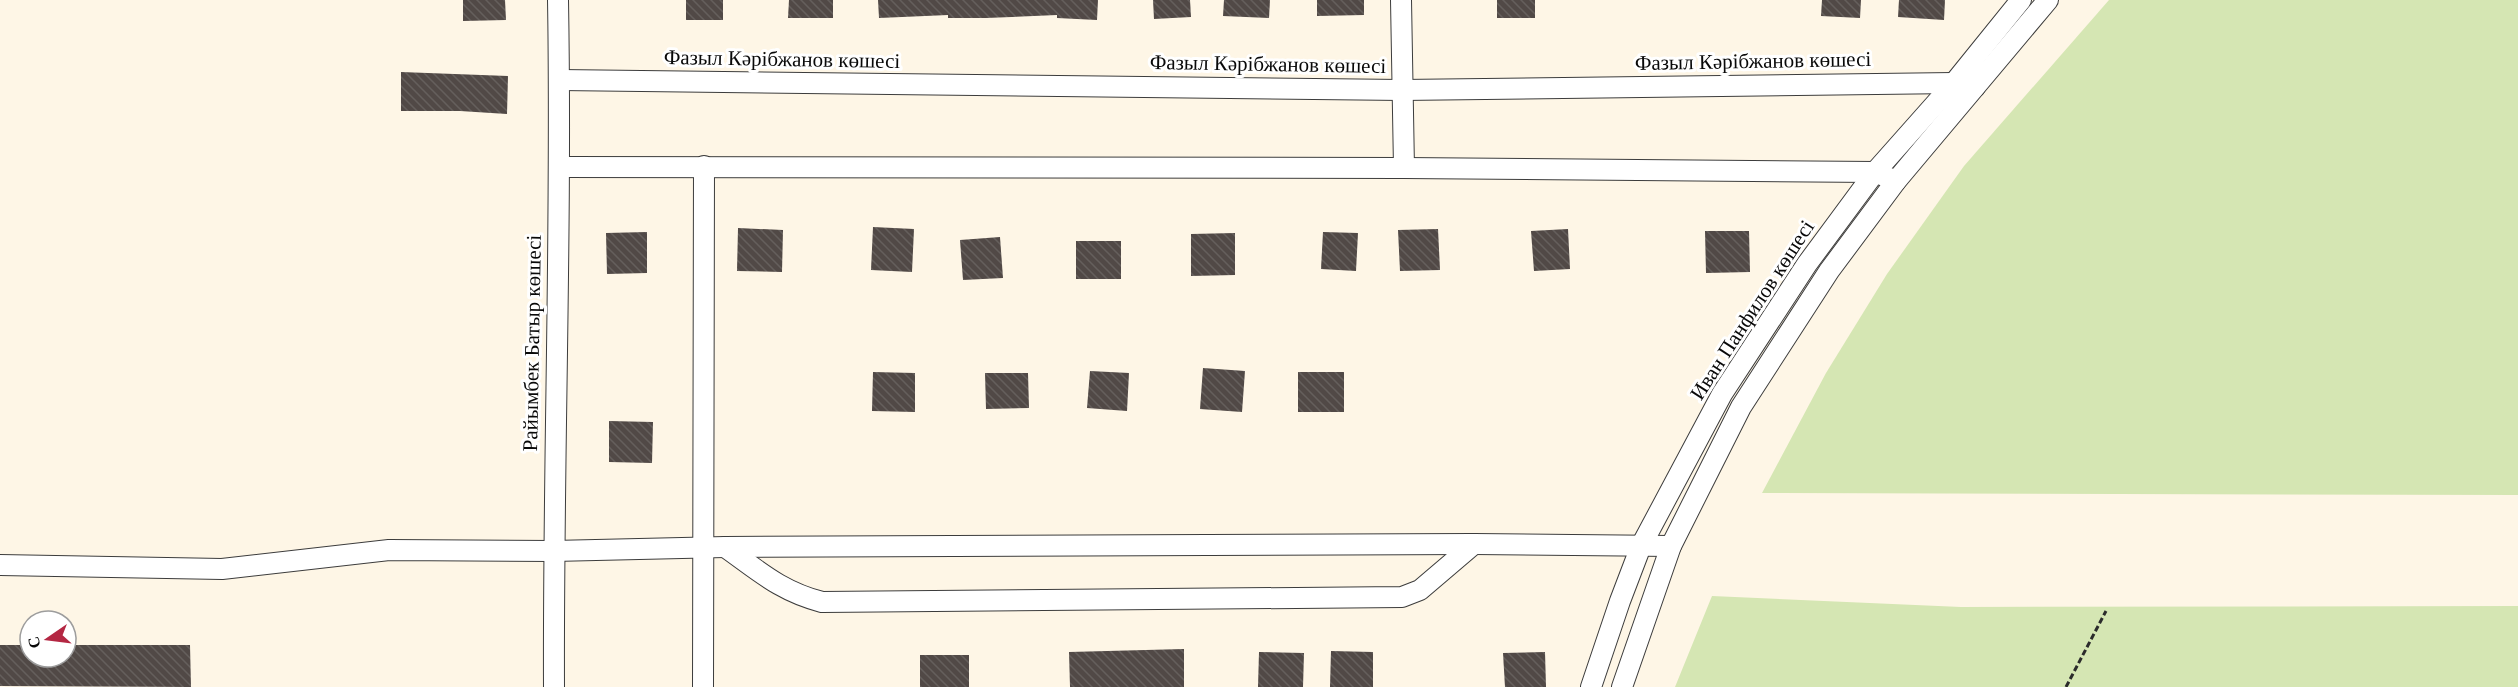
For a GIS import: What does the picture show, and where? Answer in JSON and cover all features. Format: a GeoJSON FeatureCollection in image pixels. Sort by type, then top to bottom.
{"type":"FeatureCollection","features":[{"type":"Feature","properties":{"kind":"street","name":"Райымбек Батыр көшесі"},"geometry":{"type":"LineString","coordinates":[[554,687],[553,551],[560,80],[558,0]]}},
{"type":"Feature","properties":{"kind":"street"},"geometry":{"type":"LineString","coordinates":[[1401,0],[1404,168]]}},
{"type":"Feature","properties":{"kind":"street","name":"Иван Панфилов көшесі"},"geometry":{"type":"LineString","coordinates":[[1591,687],[1641,546],[1722,394],[1807,264],[1875,172],[1954,83],[2021,0]]}},
{"type":"Feature","properties":{"kind":"street","name":"Иван Панфилов көшесі"},"geometry":{"type":"LineString","coordinates":[[1622,687],[1671,546],[1741,407],[1828,271],[1896,181],[2048,0]]}},
{"type":"Feature","properties":{"kind":"street","name":"Фазыл Кәрібжанов көшесі"},"geometry":{"type":"LineString","coordinates":[[560,80],[1402,90],[1954,83],[1975,87]]}},
{"type":"Feature","properties":{"kind":"street"},"geometry":{"type":"LineString","coordinates":[[703,687],[704,166]]}},
{"type":"Feature","properties":{"kind":"street"},"geometry":{"type":"LineString","coordinates":[[559,167],[1404,168],[1875,172],[1896,181]]}},
{"type":"Feature","properties":{"kind":"street"},"geometry":{"type":"LineString","coordinates":[[725,547],[777,586],[799,596],[822,602],[834,602],[1402,597],[1428,584],[1474,544]]}},
{"type":"Feature","properties":{"kind":"street"},"geometry":{"type":"LineString","coordinates":[[0,565],[222,569],[389,550],[553,551],[705,547],[1474,544],[1671,546]]}},
{"type":"Feature","properties":{"kind":"path"},"geometry":{"type":"LineString","coordinates":[[2066,687],[2106,610]]}},
{"type":"Feature","properties":{"kind":"green space"},"geometry":{"type":"Polygon","coordinates":[[[2109,0],[2518,0],[2518,495],[1762,493],[1826,373],[1887,274],[1964,166],[2109,0]]]}},
{"type":"Feature","properties":{"kind":"green space"},"geometry":{"type":"Polygon","coordinates":[[[1712,596],[1961,607],[2518,606],[2518,687],[1675,687],[1712,596]]]}},
{"type":"Feature","properties":{"kind":"building"},"geometry":{"type":"Polygon","coordinates":[[[463,0],[505,0],[506,20],[463,21],[463,0]]]}},
{"type":"Feature","properties":{"kind":"building"},"geometry":{"type":"Polygon","coordinates":[[[686,0],[723,0],[723,20],[686,20],[686,0]]]}},
{"type":"Feature","properties":{"kind":"building"},"geometry":{"type":"Polygon","coordinates":[[[789,0],[833,0],[833,18],[788,18],[789,0]]]}},
{"type":"Feature","properties":{"kind":"building"},"geometry":{"type":"Polygon","coordinates":[[[878,0],[1098,0],[1097,20],[1057,18],[1057,15],[948,18],[948,15],[879,18],[878,0]]]}},
{"type":"Feature","properties":{"kind":"building"},"geometry":{"type":"Polygon","coordinates":[[[1153,0],[1190,0],[1191,17],[1154,19],[1153,0]]]}},
{"type":"Feature","properties":{"kind":"building"},"geometry":{"type":"Polygon","coordinates":[[[1224,0],[1270,0],[1269,18],[1223,16],[1224,0]]]}},
{"type":"Feature","properties":{"kind":"building"},"geometry":{"type":"Polygon","coordinates":[[[1317,0],[1364,0],[1364,15],[1317,16],[1317,0]]]}},
{"type":"Feature","properties":{"kind":"building"},"geometry":{"type":"Polygon","coordinates":[[[1497,0],[1535,0],[1535,18],[1497,18],[1497,0]]]}},
{"type":"Feature","properties":{"kind":"building"},"geometry":{"type":"Polygon","coordinates":[[[1822,0],[1861,0],[1860,18],[1821,16],[1822,0]]]}},
{"type":"Feature","properties":{"kind":"building"},"geometry":{"type":"Polygon","coordinates":[[[1899,0],[1945,0],[1944,20],[1898,17],[1899,0]]]}},
{"type":"Feature","properties":{"kind":"building"},"geometry":{"type":"Polygon","coordinates":[[[401,72],[508,76],[507,114],[401,111],[401,72]]]}},
{"type":"Feature","properties":{"kind":"building"},"geometry":{"type":"Polygon","coordinates":[[[873,227],[914,229],[912,272],[871,270],[873,227]]]}},
{"type":"Feature","properties":{"kind":"building"},"geometry":{"type":"Polygon","coordinates":[[[738,228],[783,230],[782,272],[737,271],[738,228]]]}},
{"type":"Feature","properties":{"kind":"building"},"geometry":{"type":"Polygon","coordinates":[[[1438,229],[1440,270],[1400,271],[1398,230],[1438,229]]]}},
{"type":"Feature","properties":{"kind":"building"},"geometry":{"type":"Polygon","coordinates":[[[1568,229],[1570,269],[1534,271],[1531,231],[1568,229]]]}},
{"type":"Feature","properties":{"kind":"building"},"geometry":{"type":"Polygon","coordinates":[[[1705,231],[1749,231],[1750,272],[1706,273],[1705,231]]]}},
{"type":"Feature","properties":{"kind":"building"},"geometry":{"type":"Polygon","coordinates":[[[647,232],[647,273],[607,274],[606,233],[647,232]]]}},
{"type":"Feature","properties":{"kind":"building"},"geometry":{"type":"Polygon","coordinates":[[[1323,232],[1358,233],[1356,271],[1321,269],[1323,232]]]}},
{"type":"Feature","properties":{"kind":"building"},"geometry":{"type":"Polygon","coordinates":[[[1235,233],[1235,275],[1191,276],[1191,234],[1235,233]]]}},
{"type":"Feature","properties":{"kind":"building"},"geometry":{"type":"Polygon","coordinates":[[[1000,237],[1003,278],[963,280],[960,240],[1000,237]]]}},
{"type":"Feature","properties":{"kind":"building"},"geometry":{"type":"Polygon","coordinates":[[[1076,241],[1121,241],[1121,279],[1076,279],[1076,241]]]}},
{"type":"Feature","properties":{"kind":"building"},"geometry":{"type":"Polygon","coordinates":[[[1203,368],[1245,371],[1242,412],[1200,409],[1203,368]]]}},
{"type":"Feature","properties":{"kind":"building"},"geometry":{"type":"Polygon","coordinates":[[[1090,371],[1129,373],[1127,411],[1087,408],[1090,371]]]}},
{"type":"Feature","properties":{"kind":"building"},"geometry":{"type":"Polygon","coordinates":[[[873,372],[915,373],[915,412],[872,411],[873,372]]]}},
{"type":"Feature","properties":{"kind":"building"},"geometry":{"type":"Polygon","coordinates":[[[1298,372],[1344,372],[1344,412],[1298,412],[1298,372]]]}},
{"type":"Feature","properties":{"kind":"building"},"geometry":{"type":"Polygon","coordinates":[[[985,373],[1028,373],[1029,408],[986,409],[985,373]]]}},
{"type":"Feature","properties":{"kind":"building"},"geometry":{"type":"Polygon","coordinates":[[[609,421],[653,422],[652,463],[609,462],[609,421]]]}},
{"type":"Feature","properties":{"kind":"building"},"geometry":{"type":"Polygon","coordinates":[[[0,645],[18,645],[18,669],[78,669],[78,645],[190,645],[191,687],[0,686],[0,645]]]}},
{"type":"Feature","properties":{"kind":"building"},"geometry":{"type":"Polygon","coordinates":[[[1184,649],[1184,687],[1070,687],[1069,652],[1184,649]]]}},
{"type":"Feature","properties":{"kind":"building"},"geometry":{"type":"Polygon","coordinates":[[[1331,651],[1373,652],[1373,687],[1330,687],[1331,651]]]}},
{"type":"Feature","properties":{"kind":"building"},"geometry":{"type":"Polygon","coordinates":[[[1259,652],[1304,653],[1303,687],[1258,687],[1259,652]]]}},
{"type":"Feature","properties":{"kind":"building"},"geometry":{"type":"Polygon","coordinates":[[[1545,652],[1546,687],[1505,687],[1503,653],[1545,652]]]}},
{"type":"Feature","properties":{"kind":"building"},"geometry":{"type":"Polygon","coordinates":[[[920,655],[969,655],[969,687],[920,687],[920,655]]]}}]}
